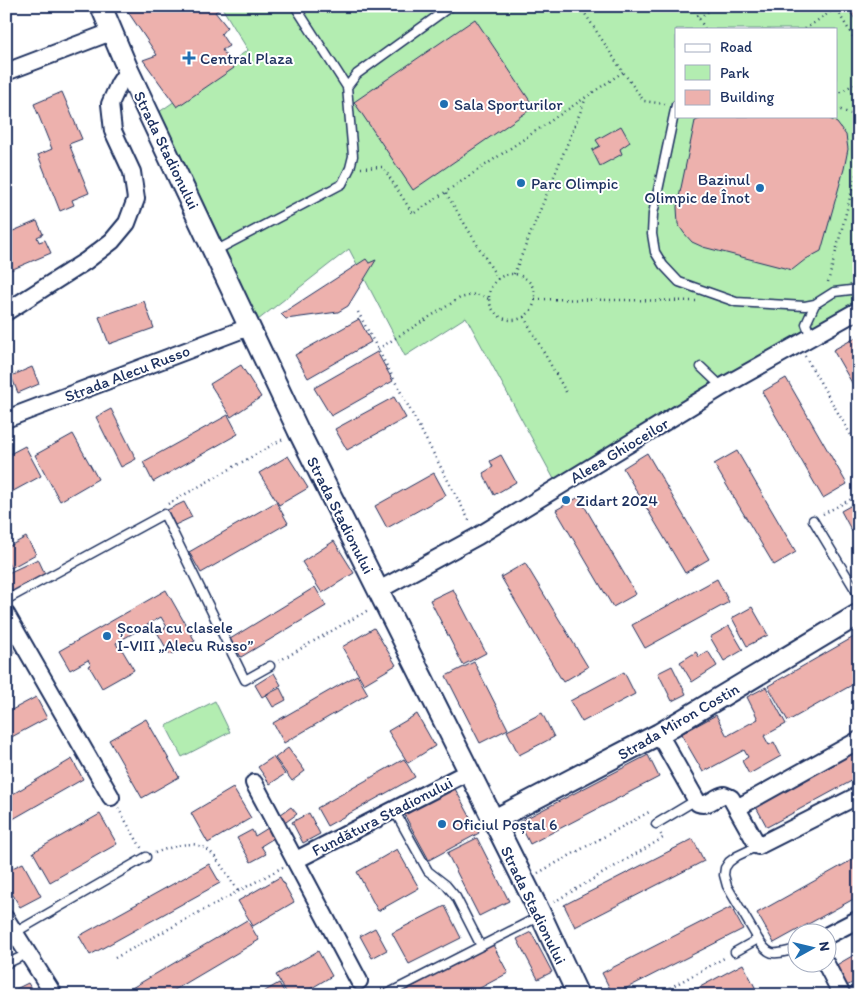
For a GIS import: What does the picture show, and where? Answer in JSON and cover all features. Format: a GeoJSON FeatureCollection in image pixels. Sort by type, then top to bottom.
{"type":"FeatureCollection","features":[{"type":"Feature","properties":{"kind":"street","name":"Strada Stadionului"},"geometry":{"type":"LineString","coordinates":[[101,6],[128,70],[298,430],[382,595],[492,821],[540,913],[574,991]]}},
{"type":"Feature","properties":{"kind":"street"},"geometry":{"type":"LineString","coordinates":[[6,72],[111,32]]}},
{"type":"Feature","properties":{"kind":"street"},"geometry":{"type":"LineString","coordinates":[[6,312],[86,262],[112,242],[127,222],[136,199],[132,172],[113,131],[110,104],[128,70]]}},
{"type":"Feature","properties":{"kind":"street","name":"Aleea Ghioceilor"},"geometry":{"type":"LineString","coordinates":[[382,595],[722,387],[859,310]]}},
{"type":"Feature","properties":{"kind":"street","name":"Strada Alecu Russo"},"geometry":{"type":"LineString","coordinates":[[6,419],[249,327]]}},
{"type":"Feature","properties":{"kind":"street"},"geometry":{"type":"LineString","coordinates":[[6,614],[111,797]]}},
{"type":"Feature","properties":{"kind":"street","name":"Strada Miron Costin"},"geometry":{"type":"LineString","coordinates":[[492,821],[659,734],[859,614]]}},
{"type":"Feature","properties":{"kind":"street"},"geometry":{"type":"LineString","coordinates":[[659,734],[696,800],[704,805],[720,796],[727,795],[737,808],[758,846],[859,795]]}},
{"type":"Feature","properties":{"kind":"street"},"geometry":{"type":"LineString","coordinates":[[737,808],[859,740]]}},
{"type":"Feature","properties":{"kind":"street","name":"Fundătura Stadionului"},"geometry":{"type":"LineString","coordinates":[[296,860],[468,772]]}},
{"type":"Feature","properties":{"kind":"street","name":"Fundătura Stadionului"},"geometry":{"type":"LineString","coordinates":[[254,783],[359,981]]}},
{"type":"Feature","properties":{"kind":"street"},"geometry":{"type":"LineString","coordinates":[[838,930],[859,920]]}},
{"type":"Feature","properties":{"kind":"street"},"geometry":{"type":"LineString","coordinates":[[11,926],[30,953],[54,995]]}},
{"type":"Feature","properties":{"kind":"street"},"geometry":{"type":"LineString","coordinates":[[831,974],[840,994]]}},
{"type":"Feature","properties":{"kind":"lane"},"geometry":{"type":"LineString","coordinates":[[215,251],[342,184],[350,168],[353,156],[347,87],[295,6]]}},
{"type":"Feature","properties":{"kind":"lane"},"geometry":{"type":"LineString","coordinates":[[347,87],[357,74],[451,6]]}},
{"type":"Feature","properties":{"kind":"lane"},"geometry":{"type":"LineString","coordinates":[[672,104],[653,214],[652,234],[655,252],[663,265],[679,282],[736,302],[805,306],[815,304],[834,292],[859,289]]}},
{"type":"Feature","properties":{"kind":"lane"},"geometry":{"type":"LineString","coordinates":[[804,341],[806,324],[815,304]]}},
{"type":"Feature","properties":{"kind":"lane"},"geometry":{"type":"LineString","coordinates":[[701,367],[722,387]]}},
{"type":"Feature","properties":{"kind":"lane"},"geometry":{"type":"LineString","coordinates":[[6,600],[164,514],[245,680],[270,666]]}},
{"type":"Feature","properties":{"kind":"lane"},"geometry":{"type":"LineString","coordinates":[[813,520],[859,596]]}},
{"type":"Feature","properties":{"kind":"lane"},"geometry":{"type":"LineString","coordinates":[[656,824],[696,800]]}},
{"type":"Feature","properties":{"kind":"lane"},"geometry":{"type":"LineString","coordinates":[[394,810],[428,871],[446,885],[456,897],[481,946]]}},
{"type":"Feature","properties":{"kind":"lane"},"geometry":{"type":"LineString","coordinates":[[758,846],[728,862],[724,876],[765,950],[770,953],[788,951]]}},
{"type":"Feature","properties":{"kind":"lane"},"geometry":{"type":"LineString","coordinates":[[11,926],[146,857]]}},
{"type":"Feature","properties":{"kind":"lane"},"geometry":{"type":"LineString","coordinates":[[385,995],[481,946],[540,913]]}},
{"type":"Feature","properties":{"kind":"lane"},"geometry":{"type":"LineString","coordinates":[[735,952],[758,939]]}},
{"type":"Feature","properties":{"kind":"lane"},"geometry":{"type":"LineString","coordinates":[[6,964],[30,953]]}},
{"type":"Feature","properties":{"kind":"path"},"geometry":{"type":"LineString","coordinates":[[580,6],[644,101],[672,104]]}},
{"type":"Feature","properties":{"kind":"path"},"geometry":{"type":"LineString","coordinates":[[692,6],[704,28]]}},
{"type":"Feature","properties":{"kind":"path"},"geometry":{"type":"LineString","coordinates":[[699,18],[716,6]]}},
{"type":"Feature","properties":{"kind":"path"},"geometry":{"type":"LineString","coordinates":[[806,28],[835,7],[859,46]]}},
{"type":"Feature","properties":{"kind":"path"},"geometry":{"type":"LineString","coordinates":[[350,168],[383,167],[413,214],[623,72]]}},
{"type":"Feature","properties":{"kind":"path"},"geometry":{"type":"LineString","coordinates":[[838,94],[859,81]]}},
{"type":"Feature","properties":{"kind":"path"},"geometry":{"type":"LineString","coordinates":[[514,274],[586,97]]}},
{"type":"Feature","properties":{"kind":"path"},"geometry":{"type":"LineString","coordinates":[[838,109],[851,114],[859,124]]}},
{"type":"Feature","properties":{"kind":"path"},"geometry":{"type":"LineString","coordinates":[[834,292],[828,283],[859,163]]}},
{"type":"Feature","properties":{"kind":"path"},"geometry":{"type":"LineString","coordinates":[[446,193],[498,279]]}},
{"type":"Feature","properties":{"kind":"path"},"geometry":{"type":"LineString","coordinates":[[508,274],[521,275],[532,285],[535,299],[530,312],[524,317],[509,320],[496,312],[490,299],[490,291],[498,279],[508,274]]}},
{"type":"Feature","properties":{"kind":"path"},"geometry":{"type":"LineString","coordinates":[[378,349],[460,298],[476,294],[490,299]]}},
{"type":"Feature","properties":{"kind":"path"},"geometry":{"type":"LineString","coordinates":[[535,299],[701,301]]}},
{"type":"Feature","properties":{"kind":"path"},"geometry":{"type":"LineString","coordinates":[[358,312],[478,536]]}},
{"type":"Feature","properties":{"kind":"path"},"geometry":{"type":"LineString","coordinates":[[524,317],[566,392]]}},
{"type":"Feature","properties":{"kind":"path"},"geometry":{"type":"LineString","coordinates":[[804,341],[859,449]]}},
{"type":"Feature","properties":{"kind":"path"},"geometry":{"type":"LineString","coordinates":[[164,514],[168,503],[298,430]]}},
{"type":"Feature","properties":{"kind":"path"},"geometry":{"type":"LineString","coordinates":[[813,520],[859,495]]}},
{"type":"Feature","properties":{"kind":"path"},"geometry":{"type":"LineString","coordinates":[[270,666],[382,595]]}},
{"type":"Feature","properties":{"kind":"path"},"geometry":{"type":"LineString","coordinates":[[111,797],[146,857],[172,846],[198,844],[210,849],[238,891]]}},
{"type":"Feature","properties":{"kind":"path"},"geometry":{"type":"LineString","coordinates":[[524,881],[649,812],[656,824],[663,838],[540,913]]}},
{"type":"Feature","properties":{"kind":"path"},"geometry":{"type":"LineString","coordinates":[[115,958],[296,860]]}},
{"type":"Feature","properties":{"kind":"path"},"geometry":{"type":"LineString","coordinates":[[657,995],[735,952]]}},
{"type":"Feature","properties":{"kind":"green space","name":"Parc Olimpic"},"geometry":{"type":"Polygon","coordinates":[[[221,6],[859,6],[859,310],[555,481],[466,317],[405,356],[349,249],[249,327],[152,117],[248,50],[221,6]]]}},
{"type":"Feature","properties":{"kind":"green space"},"geometry":{"type":"Polygon","coordinates":[[[215,701],[230,732],[182,757],[166,726],[215,701]]]}},
{"type":"Feature","properties":{"kind":"building","name":"Central Plaza"},"geometry":{"type":"Polygon","coordinates":[[[124,6],[224,6],[215,12],[227,27],[221,34],[229,46],[222,50],[234,68],[177,107],[143,60],[157,55],[124,6]]]}},
{"type":"Feature","properties":{"kind":"building"},"geometry":{"type":"Polygon","coordinates":[[[846,6],[859,6],[859,25],[846,6]]]}},
{"type":"Feature","properties":{"kind":"building","name":"Sala Sporturilor"},"geometry":{"type":"Polygon","coordinates":[[[475,19],[534,107],[413,190],[354,102],[475,19]]]}},
{"type":"Feature","properties":{"kind":"building"},"geometry":{"type":"Polygon","coordinates":[[[62,92],[82,139],[69,144],[89,193],[72,200],[74,205],[60,211],[38,155],[52,149],[34,104],[62,92]]]}},
{"type":"Feature","properties":{"kind":"building","name":"Bazinul Olimpic de Înot"},"geometry":{"type":"Polygon","coordinates":[[[702,118],[828,118],[837,123],[846,135],[848,149],[821,251],[806,259],[792,270],[703,247],[692,242],[678,224],[677,207],[695,121],[702,118]]]}},
{"type":"Feature","properties":{"kind":"building"},"geometry":{"type":"Polygon","coordinates":[[[621,126],[630,142],[620,149],[622,154],[600,166],[592,150],[600,146],[596,140],[621,126]]]}},
{"type":"Feature","properties":{"kind":"building"},"geometry":{"type":"Polygon","coordinates":[[[37,221],[43,234],[37,237],[39,242],[45,240],[51,253],[6,272],[6,234],[37,221]]]}},
{"type":"Feature","properties":{"kind":"building"},"geometry":{"type":"Polygon","coordinates":[[[366,259],[369,263],[376,260],[348,306],[338,312],[286,319],[281,314],[366,259]]]}},
{"type":"Feature","properties":{"kind":"building"},"geometry":{"type":"Polygon","coordinates":[[[144,301],[154,328],[109,344],[99,317],[144,301]]]}},
{"type":"Feature","properties":{"kind":"building"},"geometry":{"type":"Polygon","coordinates":[[[359,319],[371,342],[308,378],[295,355],[359,319]]]}},
{"type":"Feature","properties":{"kind":"building"},"geometry":{"type":"Polygon","coordinates":[[[857,337],[859,341],[859,395],[833,350],[857,337]]]}},
{"type":"Feature","properties":{"kind":"building"},"geometry":{"type":"Polygon","coordinates":[[[377,352],[393,381],[331,416],[314,388],[377,352]]]}},
{"type":"Feature","properties":{"kind":"building"},"geometry":{"type":"Polygon","coordinates":[[[241,365],[261,397],[231,417],[210,384],[241,365]]]}},
{"type":"Feature","properties":{"kind":"building"},"geometry":{"type":"Polygon","coordinates":[[[32,367],[39,384],[18,393],[11,376],[32,367]]]}},
{"type":"Feature","properties":{"kind":"building"},"geometry":{"type":"Polygon","coordinates":[[[786,378],[847,484],[823,498],[762,392],[786,378]]]}},
{"type":"Feature","properties":{"kind":"building"},"geometry":{"type":"Polygon","coordinates":[[[394,397],[406,418],[347,450],[335,429],[394,397]]]}},
{"type":"Feature","properties":{"kind":"building"},"geometry":{"type":"Polygon","coordinates":[[[111,409],[136,459],[121,467],[96,417],[111,409]]]}},
{"type":"Feature","properties":{"kind":"building"},"geometry":{"type":"Polygon","coordinates":[[[228,415],[238,434],[153,482],[143,462],[228,415]]]}},
{"type":"Feature","properties":{"kind":"building"},"geometry":{"type":"Polygon","coordinates":[[[73,434],[98,479],[60,501],[35,455],[73,434]]]}},
{"type":"Feature","properties":{"kind":"building"},"geometry":{"type":"Polygon","coordinates":[[[25,446],[41,476],[6,495],[6,456],[25,446]]]}},
{"type":"Feature","properties":{"kind":"building"},"geometry":{"type":"Polygon","coordinates":[[[737,451],[796,552],[774,565],[714,464],[737,451]]]}},
{"type":"Feature","properties":{"kind":"building"},"geometry":{"type":"Polygon","coordinates":[[[647,453],[709,559],[685,573],[623,468],[647,453]]]}},
{"type":"Feature","properties":{"kind":"building"},"geometry":{"type":"Polygon","coordinates":[[[501,455],[516,482],[494,495],[483,473],[493,467],[490,461],[501,455]]]}},
{"type":"Feature","properties":{"kind":"building"},"geometry":{"type":"Polygon","coordinates":[[[288,456],[308,488],[279,505],[259,473],[288,456]]]}},
{"type":"Feature","properties":{"kind":"building"},"geometry":{"type":"Polygon","coordinates":[[[434,473],[446,495],[387,528],[375,506],[434,473]]]}},
{"type":"Feature","properties":{"kind":"building"},"geometry":{"type":"Polygon","coordinates":[[[579,497],[636,594],[613,607],[556,510],[579,497]]]}},
{"type":"Feature","properties":{"kind":"building"},"geometry":{"type":"Polygon","coordinates":[[[859,501],[859,535],[855,537],[841,511],[859,501]]]}},
{"type":"Feature","properties":{"kind":"building"},"geometry":{"type":"Polygon","coordinates":[[[184,502],[192,517],[175,525],[167,510],[184,502]]]}},
{"type":"Feature","properties":{"kind":"building"},"geometry":{"type":"Polygon","coordinates":[[[276,502],[288,523],[201,573],[189,552],[276,502]]]}},
{"type":"Feature","properties":{"kind":"building"},"geometry":{"type":"Polygon","coordinates":[[[26,537],[36,554],[11,568],[6,559],[6,548],[26,537]]]}},
{"type":"Feature","properties":{"kind":"building"},"geometry":{"type":"Polygon","coordinates":[[[334,541],[354,573],[322,593],[302,562],[334,541]]]}},
{"type":"Feature","properties":{"kind":"building"},"geometry":{"type":"Polygon","coordinates":[[[38,559],[46,576],[12,593],[6,581],[6,574],[38,559]]]}},
{"type":"Feature","properties":{"kind":"building"},"geometry":{"type":"Polygon","coordinates":[[[525,563],[588,667],[563,682],[501,577],[525,563]]]}},
{"type":"Feature","properties":{"kind":"building"},"geometry":{"type":"Polygon","coordinates":[[[717,579],[729,602],[645,648],[632,625],[717,579]]]}},
{"type":"Feature","properties":{"kind":"building"},"geometry":{"type":"Polygon","coordinates":[[[315,587],[326,606],[241,657],[230,639],[315,587]]]}},
{"type":"Feature","properties":{"kind":"building"},"geometry":{"type":"Polygon","coordinates":[[[453,589],[486,653],[463,665],[430,600],[453,589]]]}},
{"type":"Feature","properties":{"kind":"building","name":"Școala cu clasele I-VIII „Alecu Russo”"},"geometry":{"type":"Polygon","coordinates":[[[166,590],[195,641],[170,655],[157,632],[167,627],[161,617],[116,643],[134,670],[102,688],[89,666],[91,665],[88,660],[70,670],[59,651],[166,590]]]}},
{"type":"Feature","properties":{"kind":"building"},"geometry":{"type":"Polygon","coordinates":[[[752,607],[768,635],[747,646],[732,618],[752,607]]]}},
{"type":"Feature","properties":{"kind":"building"},"geometry":{"type":"Polygon","coordinates":[[[729,626],[743,650],[724,661],[710,637],[729,626]]]}},
{"type":"Feature","properties":{"kind":"building"},"geometry":{"type":"Polygon","coordinates":[[[374,628],[396,665],[364,684],[342,647],[374,628]]]}},
{"type":"Feature","properties":{"kind":"building"},"geometry":{"type":"Polygon","coordinates":[[[859,634],[859,681],[788,721],[768,686],[859,634]]]}},
{"type":"Feature","properties":{"kind":"building"},"geometry":{"type":"Polygon","coordinates":[[[6,638],[14,652],[6,657],[6,638]]]}},
{"type":"Feature","properties":{"kind":"building"},"geometry":{"type":"Polygon","coordinates":[[[708,651],[717,666],[692,682],[680,662],[696,652],[699,657],[708,651]]]}},
{"type":"Feature","properties":{"kind":"building"},"geometry":{"type":"Polygon","coordinates":[[[474,662],[508,729],[480,743],[446,676],[474,662]]]}},
{"type":"Feature","properties":{"kind":"building"},"geometry":{"type":"Polygon","coordinates":[[[672,666],[686,694],[672,701],[658,673],[672,666]]]}},
{"type":"Feature","properties":{"kind":"building"},"geometry":{"type":"Polygon","coordinates":[[[624,672],[635,694],[582,722],[570,701],[624,672]]]}},
{"type":"Feature","properties":{"kind":"building"},"geometry":{"type":"Polygon","coordinates":[[[274,673],[281,685],[262,697],[255,685],[274,673]]]}},
{"type":"Feature","properties":{"kind":"building"},"geometry":{"type":"Polygon","coordinates":[[[357,675],[368,694],[284,743],[273,723],[357,675]]]}},
{"type":"Feature","properties":{"kind":"building"},"geometry":{"type":"Polygon","coordinates":[[[766,687],[786,724],[764,736],[769,745],[774,742],[781,756],[749,774],[742,761],[748,757],[744,750],[703,772],[681,734],[716,715],[727,736],[758,719],[747,697],[766,687]]]}},
{"type":"Feature","properties":{"kind":"building"},"geometry":{"type":"Polygon","coordinates":[[[280,688],[286,700],[273,707],[266,695],[280,688]]]}},
{"type":"Feature","properties":{"kind":"building"},"geometry":{"type":"Polygon","coordinates":[[[36,697],[47,718],[6,740],[6,713],[36,697]]]}},
{"type":"Feature","properties":{"kind":"building"},"geometry":{"type":"Polygon","coordinates":[[[542,713],[554,737],[519,755],[507,731],[542,713]]]}},
{"type":"Feature","properties":{"kind":"building"},"geometry":{"type":"Polygon","coordinates":[[[417,714],[435,746],[408,763],[388,731],[417,714]]]}},
{"type":"Feature","properties":{"kind":"building"},"geometry":{"type":"Polygon","coordinates":[[[146,719],[179,777],[142,798],[109,740],[146,719]]]}},
{"type":"Feature","properties":{"kind":"building"},"geometry":{"type":"Polygon","coordinates":[[[859,747],[859,777],[767,827],[755,805],[859,747]]]}},
{"type":"Feature","properties":{"kind":"building"},"geometry":{"type":"Polygon","coordinates":[[[288,748],[305,771],[292,781],[275,758],[288,748]]]}},
{"type":"Feature","properties":{"kind":"building"},"geometry":{"type":"Polygon","coordinates":[[[648,755],[659,777],[530,844],[519,822],[648,755]]]}},
{"type":"Feature","properties":{"kind":"building"},"geometry":{"type":"Polygon","coordinates":[[[273,757],[285,774],[270,784],[258,767],[273,757]]]}},
{"type":"Feature","properties":{"kind":"building"},"geometry":{"type":"Polygon","coordinates":[[[72,759],[83,779],[6,823],[6,798],[72,759]]]}},
{"type":"Feature","properties":{"kind":"building"},"geometry":{"type":"Polygon","coordinates":[[[404,759],[415,777],[327,826],[317,808],[404,759]]]}},
{"type":"Feature","properties":{"kind":"building","name":"Oficiul Poștal 6"},"geometry":{"type":"Polygon","coordinates":[[[454,787],[479,833],[429,860],[404,814],[454,787]]]}},
{"type":"Feature","properties":{"kind":"building"},"geometry":{"type":"Polygon","coordinates":[[[233,788],[251,818],[208,843],[191,813],[233,788]]]}},
{"type":"Feature","properties":{"kind":"building"},"geometry":{"type":"Polygon","coordinates":[[[291,807],[297,814],[286,822],[281,814],[291,807]]]}},
{"type":"Feature","properties":{"kind":"building"},"geometry":{"type":"Polygon","coordinates":[[[309,813],[320,834],[303,843],[292,822],[309,813]]]}},
{"type":"Feature","properties":{"kind":"building"},"geometry":{"type":"Polygon","coordinates":[[[100,814],[117,844],[50,882],[33,852],[100,814]]]}},
{"type":"Feature","properties":{"kind":"building"},"geometry":{"type":"Polygon","coordinates":[[[268,828],[274,838],[261,846],[266,854],[251,862],[237,838],[252,830],[255,836],[268,828]]]}},
{"type":"Feature","properties":{"kind":"building"},"geometry":{"type":"Polygon","coordinates":[[[477,838],[509,901],[479,916],[447,853],[477,838]]]}},
{"type":"Feature","properties":{"kind":"building"},"geometry":{"type":"Polygon","coordinates":[[[693,839],[704,861],[575,927],[564,905],[693,839]]]}},
{"type":"Feature","properties":{"kind":"building"},"geometry":{"type":"Polygon","coordinates":[[[397,849],[419,888],[378,911],[357,872],[397,849]]]}},
{"type":"Feature","properties":{"kind":"building"},"geometry":{"type":"Polygon","coordinates":[[[859,856],[859,896],[808,924],[788,924],[788,935],[774,943],[757,913],[859,856]]]}},
{"type":"Feature","properties":{"kind":"building"},"geometry":{"type":"Polygon","coordinates":[[[23,863],[41,896],[20,907],[6,883],[6,871],[23,863]]]}},
{"type":"Feature","properties":{"kind":"building"},"geometry":{"type":"Polygon","coordinates":[[[209,864],[220,883],[90,955],[79,936],[209,864]]]}},
{"type":"Feature","properties":{"kind":"building"},"geometry":{"type":"Polygon","coordinates":[[[280,877],[294,902],[253,926],[238,901],[280,877]]]}},
{"type":"Feature","properties":{"kind":"building"},"geometry":{"type":"Polygon","coordinates":[[[445,906],[461,938],[409,964],[392,933],[445,906]]]}},
{"type":"Feature","properties":{"kind":"building"},"geometry":{"type":"Polygon","coordinates":[[[731,907],[743,929],[613,995],[602,973],[731,907]]]}},
{"type":"Feature","properties":{"kind":"building"},"geometry":{"type":"Polygon","coordinates":[[[247,920],[259,940],[166,995],[120,995],[247,920]]]}},
{"type":"Feature","properties":{"kind":"building"},"geometry":{"type":"Polygon","coordinates":[[[375,928],[387,950],[372,958],[360,936],[375,928]]]}},
{"type":"Feature","properties":{"kind":"building"},"geometry":{"type":"Polygon","coordinates":[[[531,932],[552,972],[538,979],[517,939],[531,932]]]}},
{"type":"Feature","properties":{"kind":"building"},"geometry":{"type":"Polygon","coordinates":[[[492,943],[508,973],[467,995],[397,995],[492,943]]]}},
{"type":"Feature","properties":{"kind":"building"},"geometry":{"type":"Polygon","coordinates":[[[318,951],[332,976],[300,995],[288,995],[276,975],[318,951]]]}},
{"type":"Feature","properties":{"kind":"building"},"geometry":{"type":"Polygon","coordinates":[[[859,952],[859,979],[845,987],[837,974],[838,964],[859,952]]]}},
{"type":"Feature","properties":{"kind":"building"},"geometry":{"type":"Polygon","coordinates":[[[743,964],[758,993],[755,995],[685,995],[743,964]]]}},
{"type":"Feature","properties":{"kind":"building"},"geometry":{"type":"Polygon","coordinates":[[[28,983],[35,995],[6,995],[6,994],[28,983]]]}},
{"type":"Feature","properties":{"kind":"building"},"geometry":{"type":"Polygon","coordinates":[[[279,983],[286,995],[258,995],[279,983]]]}},
{"type":"Feature","properties":{"kind":"place","name":"Central Plaza"},"geometry":{"type":"Point","coordinates":[189,58]}},
{"type":"Feature","properties":{"kind":"place","name":"Sala Sporturilor"},"geometry":{"type":"Point","coordinates":[444,104]}},
{"type":"Feature","properties":{"kind":"place","name":"Parc Olimpic"},"geometry":{"type":"Point","coordinates":[521,183]}},
{"type":"Feature","properties":{"kind":"place","name":"Bazinul Olimpic de Înot"},"geometry":{"type":"Point","coordinates":[760,188]}},
{"type":"Feature","properties":{"kind":"place","name":"Zidart 2024"},"geometry":{"type":"Point","coordinates":[566,500]}},
{"type":"Feature","properties":{"kind":"place","name":"Școala cu clasele I-VIII „Alecu Russo”"},"geometry":{"type":"Point","coordinates":[107,636]}},
{"type":"Feature","properties":{"kind":"place","name":"Oficiul Poștal 6"},"geometry":{"type":"Point","coordinates":[442,824]}}]}
